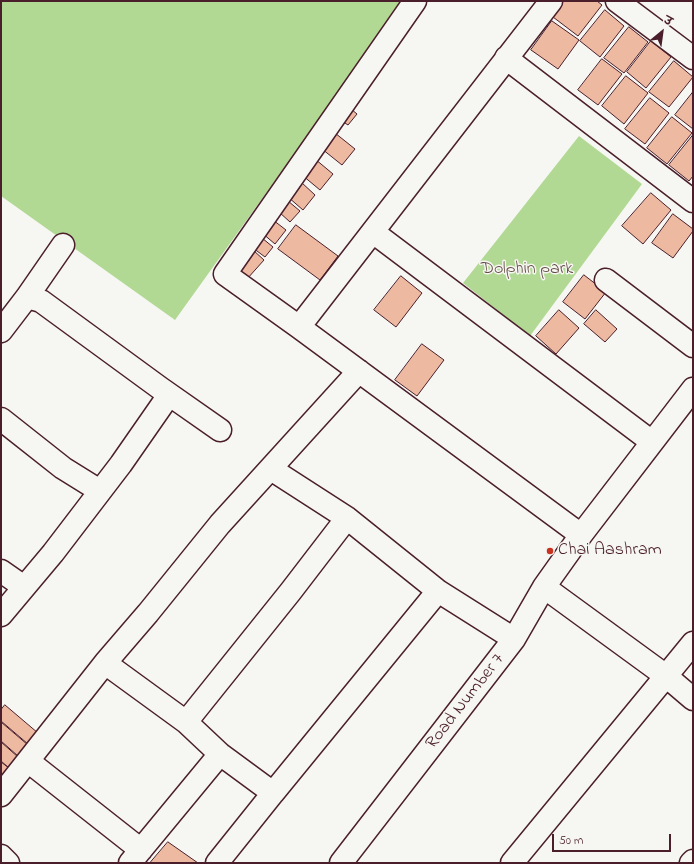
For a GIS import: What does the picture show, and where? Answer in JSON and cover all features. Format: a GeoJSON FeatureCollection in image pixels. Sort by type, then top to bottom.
{"type":"FeatureCollection","features":[{"type":"Feature","properties":{"kind":"street"},"geometry":{"type":"LineString","coordinates":[[415,1],[225,274],[581,535]]}},
{"type":"Feature","properties":{"kind":"street"},"geometry":{"type":"LineString","coordinates":[[299,327],[551,1]]}},
{"type":"Feature","properties":{"kind":"street"},"geometry":{"type":"LineString","coordinates":[[617,1],[693,58]]}},
{"type":"Feature","properties":{"kind":"street"},"geometry":{"type":"LineString","coordinates":[[506,58],[693,200]]}},
{"type":"Feature","properties":{"kind":"street"},"geometry":{"type":"LineString","coordinates":[[373,232],[652,442]]}},
{"type":"Feature","properties":{"kind":"street"},"geometry":{"type":"LineString","coordinates":[[1,331],[27,297],[63,245]]}},
{"type":"Feature","properties":{"kind":"street"},"geometry":{"type":"LineString","coordinates":[[606,280],[693,346]]}},
{"type":"Feature","properties":{"kind":"street"},"geometry":{"type":"LineString","coordinates":[[27,297],[41,301],[220,430]]}},
{"type":"Feature","properties":{"kind":"street"},"geometry":{"type":"LineString","coordinates":[[1,795],[105,662],[148,613],[220,524],[359,371]]}},
{"type":"Feature","properties":{"kind":"street","name":"Road Number 7"},"geometry":{"type":"LineString","coordinates":[[341,863],[514,639],[544,587],[581,535],[693,389]]}},
{"type":"Feature","properties":{"kind":"street"},"geometry":{"type":"LineString","coordinates":[[1,615],[52,553],[121,464],[170,395]]}},
{"type":"Feature","properties":{"kind":"street"},"geometry":{"type":"LineString","coordinates":[[1,419],[63,468],[100,491]]}},
{"type":"Feature","properties":{"kind":"street"},"geometry":{"type":"LineString","coordinates":[[271,469],[347,518],[438,591],[514,639]]}},
{"type":"Feature","properties":{"kind":"street"},"geometry":{"type":"LineString","coordinates":[[186,722],[292,591],[347,518]]}},
{"type":"Feature","properties":{"kind":"street"},"geometry":{"type":"LineString","coordinates":[[1,571],[24,587]]}},
{"type":"Feature","properties":{"kind":"street"},"geometry":{"type":"LineString","coordinates":[[544,587],[666,676],[693,699]]}},
{"type":"Feature","properties":{"kind":"street"},"geometry":{"type":"LineString","coordinates":[[217,863],[438,591]]}},
{"type":"Feature","properties":{"kind":"street"},"geometry":{"type":"LineString","coordinates":[[512,863],[693,643]]}},
{"type":"Feature","properties":{"kind":"street"},"geometry":{"type":"LineString","coordinates":[[105,662],[186,722],[220,754],[273,793]]}},
{"type":"Feature","properties":{"kind":"street"},"geometry":{"type":"LineString","coordinates":[[28,761],[135,856],[220,754]]}},
{"type":"Feature","properties":{"kind":"street"},"geometry":{"type":"LineString","coordinates":[[1,856],[8,863]]}},
{"type":"Feature","properties":{"kind":"green space"},"geometry":{"type":"Polygon","coordinates":[[[1,1],[404,1],[175,320],[1,196],[1,1]]]}},
{"type":"Feature","properties":{"kind":"green space","name":"Dolphin park"},"geometry":{"type":"Polygon","coordinates":[[[579,136],[642,184],[530,336],[463,283],[579,136]]]}},
{"type":"Feature","properties":{"kind":"building"},"geometry":{"type":"Polygon","coordinates":[[[564,1],[597,1],[602,5],[578,36],[553,17],[564,1]]]}},
{"type":"Feature","properties":{"kind":"building"},"geometry":{"type":"Polygon","coordinates":[[[605,10],[624,26],[600,57],[580,41],[605,10]]]}},
{"type":"Feature","properties":{"kind":"building"},"geometry":{"type":"Polygon","coordinates":[[[552,21],[579,40],[558,69],[531,50],[552,21]]]}},
{"type":"Feature","properties":{"kind":"building"},"geometry":{"type":"Polygon","coordinates":[[[629,27],[648,42],[624,73],[604,58],[629,27]]]}},
{"type":"Feature","properties":{"kind":"building"},"geometry":{"type":"Polygon","coordinates":[[[651,41],[671,57],[646,88],[627,72],[651,41]]]}},
{"type":"Feature","properties":{"kind":"building"},"geometry":{"type":"Polygon","coordinates":[[[602,59],[622,74],[598,105],[578,90],[602,59]]]}},
{"type":"Feature","properties":{"kind":"building"},"geometry":{"type":"Polygon","coordinates":[[[674,61],[693,77],[669,107],[649,92],[674,61]]]}},
{"type":"Feature","properties":{"kind":"building"},"geometry":{"type":"Polygon","coordinates":[[[626,76],[648,93],[624,124],[602,106],[626,76]]]}},
{"type":"Feature","properties":{"kind":"building"},"geometry":{"type":"Polygon","coordinates":[[[693,92],[693,129],[675,115],[693,92]]]}},
{"type":"Feature","properties":{"kind":"building"},"geometry":{"type":"Polygon","coordinates":[[[650,98],[669,113],[645,144],[625,129],[650,98]]]}},
{"type":"Feature","properties":{"kind":"building"},"geometry":{"type":"Polygon","coordinates":[[[351,109],[357,114],[348,125],[342,121],[351,109]]]}},
{"type":"Feature","properties":{"kind":"building"},"geometry":{"type":"Polygon","coordinates":[[[672,117],[692,133],[667,164],[647,148],[672,117]]]}},
{"type":"Feature","properties":{"kind":"building"},"geometry":{"type":"Polygon","coordinates":[[[335,133],[355,149],[342,165],[322,149],[335,133]]]}},
{"type":"Feature","properties":{"kind":"building"},"geometry":{"type":"Polygon","coordinates":[[[693,135],[693,176],[689,181],[669,165],[693,135]]]}},
{"type":"Feature","properties":{"kind":"building"},"geometry":{"type":"Polygon","coordinates":[[[315,159],[333,174],[320,190],[302,175],[315,159]]]}},
{"type":"Feature","properties":{"kind":"building"},"geometry":{"type":"Polygon","coordinates":[[[301,182],[315,195],[303,210],[288,197],[301,182]]]}},
{"type":"Feature","properties":{"kind":"building"},"geometry":{"type":"Polygon","coordinates":[[[651,193],[671,210],[643,244],[622,226],[651,193]]]}},
{"type":"Feature","properties":{"kind":"building"},"geometry":{"type":"Polygon","coordinates":[[[288,201],[300,211],[290,222],[279,212],[288,201]]]}},
{"type":"Feature","properties":{"kind":"building"},"geometry":{"type":"Polygon","coordinates":[[[673,214],[693,229],[693,231],[673,258],[652,243],[673,214]]]}},
{"type":"Feature","properties":{"kind":"building"},"geometry":{"type":"Polygon","coordinates":[[[273,220],[286,230],[275,244],[262,233],[273,220]]]}},
{"type":"Feature","properties":{"kind":"building"},"geometry":{"type":"Polygon","coordinates":[[[296,225],[338,256],[320,280],[278,249],[296,225]]]}},
{"type":"Feature","properties":{"kind":"building"},"geometry":{"type":"Polygon","coordinates":[[[262,238],[273,247],[265,257],[253,248],[262,238]]]}},
{"type":"Feature","properties":{"kind":"building"},"geometry":{"type":"Polygon","coordinates":[[[253,250],[264,260],[247,279],[236,269],[253,250]]]}},
{"type":"Feature","properties":{"kind":"building"},"geometry":{"type":"Polygon","coordinates":[[[584,275],[606,292],[585,319],[563,302],[584,275]]]}},
{"type":"Feature","properties":{"kind":"building"},"geometry":{"type":"Polygon","coordinates":[[[401,276],[422,293],[396,327],[374,310],[401,276]]]}},
{"type":"Feature","properties":{"kind":"building"},"geometry":{"type":"Polygon","coordinates":[[[559,310],[579,328],[556,354],[536,336],[559,310]]]}},
{"type":"Feature","properties":{"kind":"building"},"geometry":{"type":"Polygon","coordinates":[[[596,310],[617,329],[605,342],[584,324],[596,310]]]}},
{"type":"Feature","properties":{"kind":"building"},"geometry":{"type":"Polygon","coordinates":[[[422,344],[444,360],[417,396],[395,380],[422,344]]]}},
{"type":"Feature","properties":{"kind":"building"},"geometry":{"type":"Polygon","coordinates":[[[5,705],[38,733],[28,744],[1,721],[1,710],[5,705]]]}},
{"type":"Feature","properties":{"kind":"building"},"geometry":{"type":"Polygon","coordinates":[[[1,722],[28,745],[18,756],[1,741],[1,722]]]}},
{"type":"Feature","properties":{"kind":"building"},"geometry":{"type":"Polygon","coordinates":[[[1,742],[18,757],[9,768],[1,761],[1,742]]]}},
{"type":"Feature","properties":{"kind":"building"},"geometry":{"type":"Polygon","coordinates":[[[1,762],[9,768],[1,777],[1,762]]]}},
{"type":"Feature","properties":{"kind":"building"},"geometry":{"type":"Polygon","coordinates":[[[168,842],[198,863],[150,863],[168,842]]]}},
{"type":"Feature","properties":{"kind":"place","name":"Chai Aashram"},"geometry":{"type":"Point","coordinates":[550,551]}}]}
